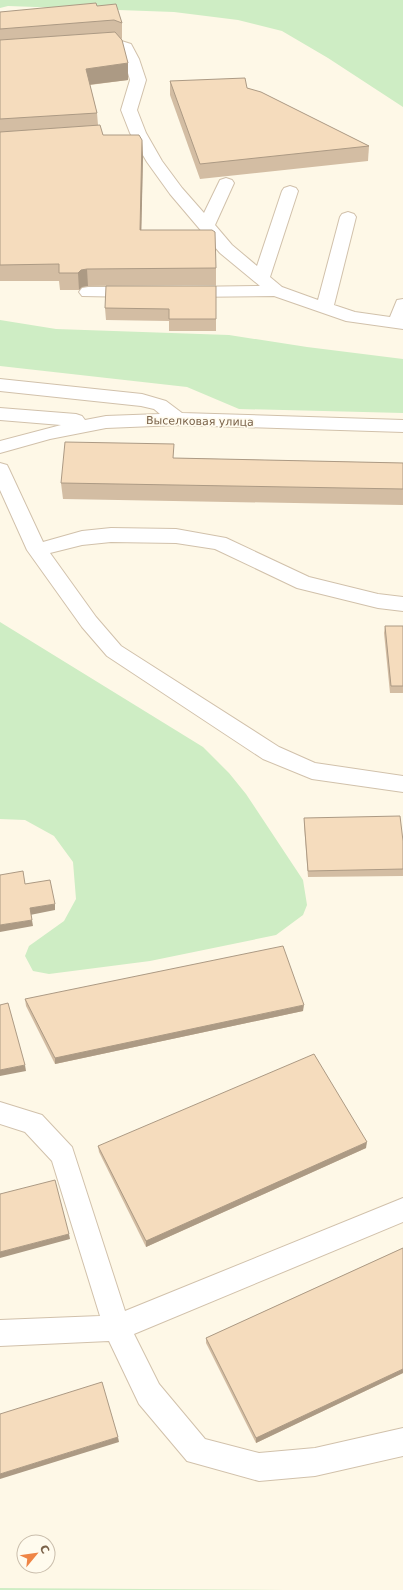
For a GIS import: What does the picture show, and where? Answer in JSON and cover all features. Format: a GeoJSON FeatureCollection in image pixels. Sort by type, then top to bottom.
{"type":"FeatureCollection","features":[{"type":"Feature","properties":{"kind":"street"},"geometry":{"type":"LineString","coordinates":[[76,45],[115,42],[123,44],[128,48],[138,80],[133,92],[129,110],[130,134],[155,162],[176,190],[226,249],[276,291],[352,317],[400,324],[403,304]]}},
{"type":"Feature","properties":{"kind":"street"},"geometry":{"type":"LineString","coordinates":[[206,226],[226,182]]}},
{"type":"Feature","properties":{"kind":"street"},"geometry":{"type":"LineString","coordinates":[[261,279],[290,191]]}},
{"type":"Feature","properties":{"kind":"street"},"geometry":{"type":"LineString","coordinates":[[325,308],[348,217]]}},
{"type":"Feature","properties":{"kind":"street"},"geometry":{"type":"LineString","coordinates":[[88,292],[276,291]]}},
{"type":"Feature","properties":{"kind":"street"},"geometry":{"type":"LineString","coordinates":[[0,384],[142,400],[160,405],[178,419]]}},
{"type":"Feature","properties":{"kind":"street"},"geometry":{"type":"LineString","coordinates":[[0,414],[106,422]]}},
{"type":"Feature","properties":{"kind":"street","name":"Выселковая улица"},"geometry":{"type":"LineString","coordinates":[[0,447],[48,433],[106,422],[178,419],[403,426]]}},
{"type":"Feature","properties":{"kind":"street"},"geometry":{"type":"LineString","coordinates":[[0,469],[37,550],[89,622],[114,650],[271,753],[312,771],[403,784]]}},
{"type":"Feature","properties":{"kind":"street"},"geometry":{"type":"LineString","coordinates":[[37,550],[82,538],[111,536],[176,536],[212,542],[232,548],[304,583],[378,601],[403,604]]}},
{"type":"Feature","properties":{"kind":"street"},"geometry":{"type":"LineString","coordinates":[[0,1113],[33,1123],[63,1155],[117,1328],[149,1394],[197,1451],[259,1467],[315,1462],[403,1442]]}},
{"type":"Feature","properties":{"kind":"street"},"geometry":{"type":"LineString","coordinates":[[0,1333],[117,1328],[403,1210]]}},
{"type":"Feature","properties":{"kind":"green space"},"geometry":{"type":"Polygon","coordinates":[[[0,0],[403,0],[403,107],[328,58],[282,31],[238,20],[174,12],[8,6],[0,8],[0,0]]]}},
{"type":"Feature","properties":{"kind":"green space"},"geometry":{"type":"Polygon","coordinates":[[[0,320],[56,329],[229,335],[307,347],[403,359],[403,413],[239,409],[187,387],[0,366],[0,320]]]}},
{"type":"Feature","properties":{"kind":"green space"},"geometry":{"type":"Polygon","coordinates":[[[0,622],[203,747],[229,773],[246,794],[303,880],[307,905],[303,915],[276,935],[150,961],[49,974],[33,971],[25,956],[29,946],[64,921],[76,899],[73,862],[54,836],[25,820],[0,819],[0,622]]]}},
{"type":"Feature","properties":{"kind":"green space"},"geometry":{"type":"Polygon","coordinates":[[[0,1588],[286,1590],[0,1590],[0,1588]]]}},
{"type":"Feature","properties":{"kind":"building"},"geometry":{"type":"Polygon","coordinates":[[[96,3],[97,6],[116,4],[122,23],[114,20],[0,29],[0,12],[96,3]]]}},
{"type":"Feature","properties":{"kind":"building"},"geometry":{"type":"Polygon","coordinates":[[[115,32],[122,40],[128,63],[86,69],[97,113],[0,119],[0,40],[115,32]]]}},
{"type":"Feature","properties":{"kind":"building"},"geometry":{"type":"Polygon","coordinates":[[[245,78],[247,88],[261,92],[369,146],[200,164],[170,81],[245,78]]]}},
{"type":"Feature","properties":{"kind":"building"},"geometry":{"type":"Polygon","coordinates":[[[100,125],[103,135],[139,135],[142,140],[140,230],[212,230],[215,232],[216,268],[87,269],[81,270],[78,273],[59,273],[59,264],[0,265],[0,132],[100,125]]]}},
{"type":"Feature","properties":{"kind":"building"},"geometry":{"type":"Polygon","coordinates":[[[106,286],[216,286],[216,319],[169,319],[169,309],[105,308],[106,286]]]}},
{"type":"Feature","properties":{"kind":"building"},"geometry":{"type":"Polygon","coordinates":[[[65,442],[174,444],[173,458],[403,463],[403,489],[61,483],[65,442]]]}},
{"type":"Feature","properties":{"kind":"building"},"geometry":{"type":"Polygon","coordinates":[[[385,626],[403,626],[403,686],[391,686],[385,626]]]}},
{"type":"Feature","properties":{"kind":"building"},"geometry":{"type":"Polygon","coordinates":[[[400,816],[403,841],[403,869],[308,871],[304,818],[400,816]]]}},
{"type":"Feature","properties":{"kind":"building"},"geometry":{"type":"Polygon","coordinates":[[[23,871],[25,884],[50,880],[55,904],[30,908],[32,920],[0,925],[0,875],[23,871]]]}},
{"type":"Feature","properties":{"kind":"building"},"geometry":{"type":"Polygon","coordinates":[[[283,946],[304,1005],[55,1058],[25,999],[283,946]]]}},
{"type":"Feature","properties":{"kind":"building"},"geometry":{"type":"Polygon","coordinates":[[[8,1003],[25,1065],[0,1070],[0,1005],[8,1003]]]}},
{"type":"Feature","properties":{"kind":"building"},"geometry":{"type":"Polygon","coordinates":[[[314,1054],[367,1142],[146,1241],[98,1146],[314,1054]]]}},
{"type":"Feature","properties":{"kind":"building"},"geometry":{"type":"Polygon","coordinates":[[[55,1180],[69,1234],[0,1252],[0,1194],[55,1180]]]}},
{"type":"Feature","properties":{"kind":"building"},"geometry":{"type":"Polygon","coordinates":[[[403,1248],[403,1369],[256,1438],[206,1338],[403,1248]]]}},
{"type":"Feature","properties":{"kind":"building"},"geometry":{"type":"Polygon","coordinates":[[[102,1382],[118,1437],[0,1474],[0,1414],[102,1382]]]}}]}
